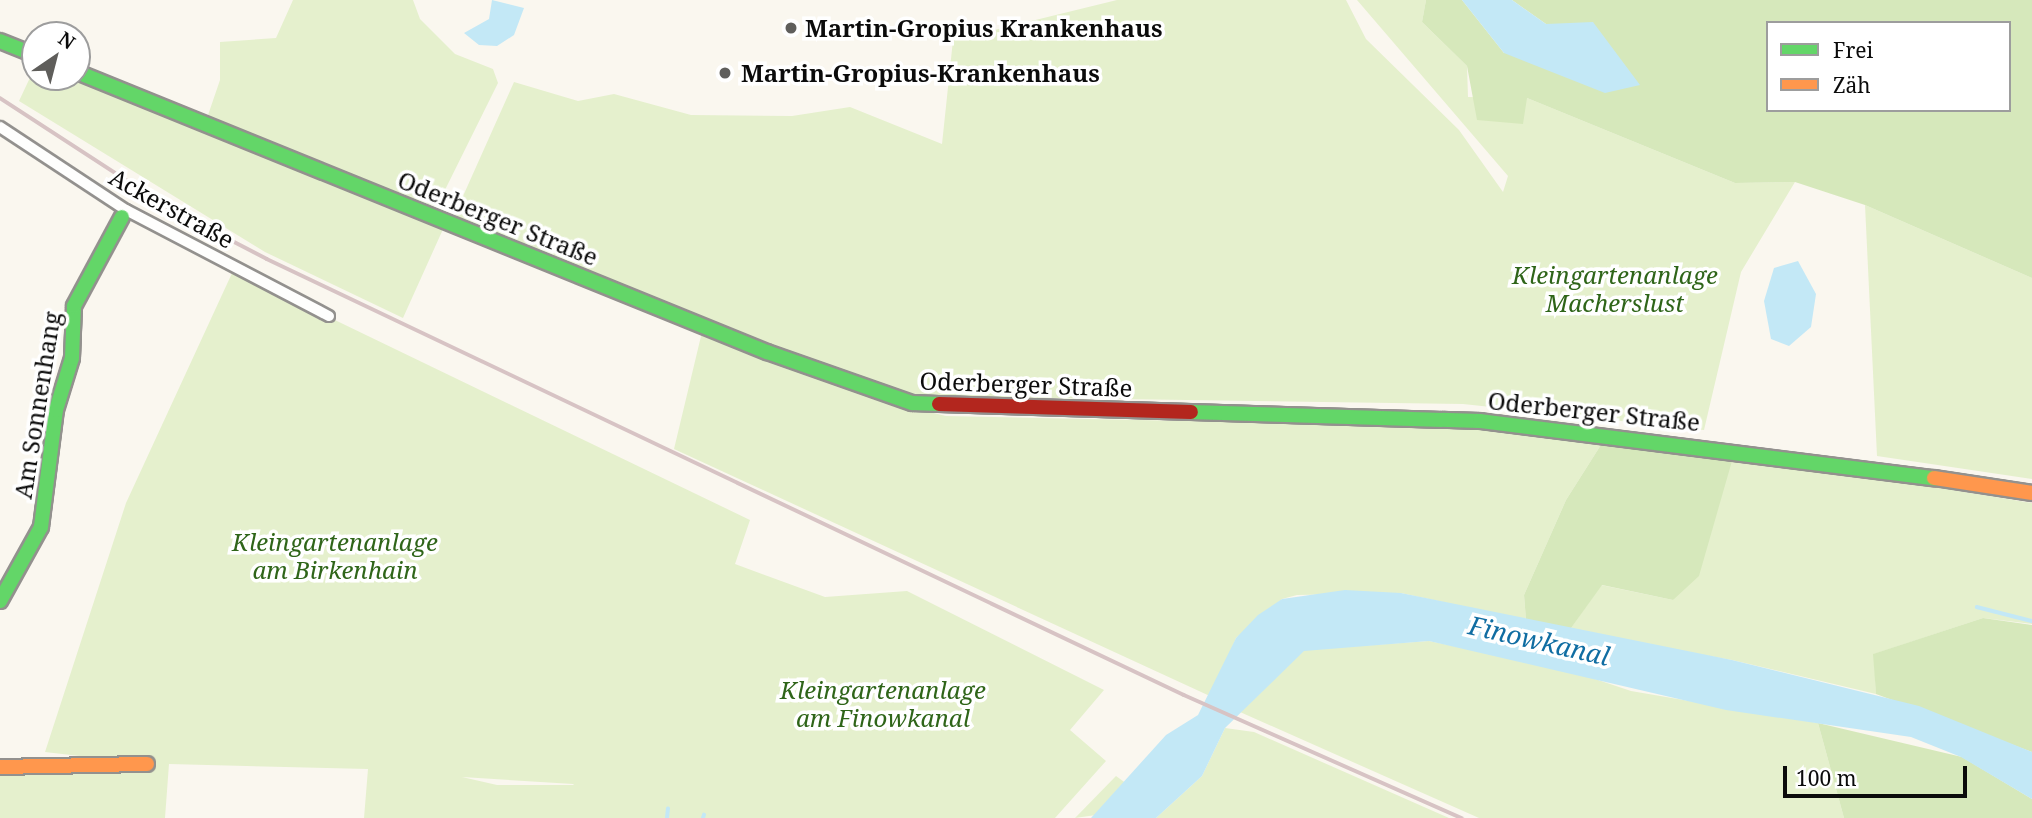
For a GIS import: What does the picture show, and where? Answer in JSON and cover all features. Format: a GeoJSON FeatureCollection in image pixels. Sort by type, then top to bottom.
{"type":"FeatureCollection","features":[{"type":"Feature","properties":{"kind":"main road"},"geometry":{"type":"LineString","coordinates":[[0,41],[21,49]]}},
{"type":"Feature","properties":{"kind":"main road","name":"Oderberger Straße"},"geometry":{"type":"LineString","coordinates":[[91,78],[767,352],[912,403],[1480,421],[1768,453],[2032,493]]}},
{"type":"Feature","properties":{"kind":"main road","name":"Am Sonnenhang"},"geometry":{"type":"LineString","coordinates":[[0,600],[41,527],[56,410],[72,359],[74,306],[122,217]]}},
{"type":"Feature","properties":{"kind":"main road"},"geometry":{"type":"LineString","coordinates":[[0,767],[39,761],[147,764]]}},
{"type":"Feature","properties":{"kind":"street","name":"Ackerstraße"},"geometry":{"type":"LineString","coordinates":[[0,127],[126,209],[329,316]]}},
{"type":"Feature","properties":{"kind":"green space"},"geometry":{"type":"Polygon","coordinates":[[[293,0],[413,0],[420,19],[455,54],[493,69],[498,83],[437,206],[416,203],[207,118],[220,80],[220,42],[276,38],[293,0]]]}},
{"type":"Feature","properties":{"kind":"green space","name":"Kleingartenanlage Macherslust"},"geometry":{"type":"Polygon","coordinates":[[[1117,0],[1346,0],[1366,39],[1459,130],[1503,192],[1508,176],[1357,0],[1426,0],[1422,22],[1467,66],[1468,97],[1527,98],[1735,183],[1795,182],[1741,272],[1704,430],[1463,404],[913,396],[871,386],[463,224],[455,214],[514,82],[578,101],[614,94],[691,115],[792,116],[850,107],[942,144],[953,40],[1117,0]]]}},
{"type":"Feature","properties":{"kind":"green space"},"geometry":{"type":"Polygon","coordinates":[[[1426,0],[1462,0],[1504,53],[1546,24],[1512,0],[2032,0],[2032,278],[1865,205],[1795,182],[1735,183],[1527,98],[1523,124],[1477,120],[1467,66],[1422,22],[1426,0]]]}},
{"type":"Feature","properties":{"kind":"green space"},"geometry":{"type":"Polygon","coordinates":[[[91,87],[444,227],[403,318],[265,252],[19,101],[24,91],[91,91],[91,87]]]}},
{"type":"Feature","properties":{"kind":"green space"},"geometry":{"type":"Polygon","coordinates":[[[1865,205],[2032,278],[2032,479],[1877,456],[1865,205]]]}},
{"type":"Feature","properties":{"kind":"green space","name":"Kleingartenanlage am Birkenhain"},"geometry":{"type":"Polygon","coordinates":[[[233,271],[750,520],[735,564],[825,597],[907,591],[1104,690],[1070,730],[1106,761],[1055,818],[364,818],[368,769],[169,764],[165,818],[0,818],[0,772],[131,762],[45,752],[126,503],[233,271]],[[462,777],[497,785],[573,784],[462,777]]]}},
{"type":"Feature","properties":{"kind":"green space"},"geometry":{"type":"Polygon","coordinates":[[[702,332],[872,398],[946,416],[1479,427],[1604,440],[1566,500],[1524,595],[1526,620],[1401,593],[1297,595],[1282,599],[1236,638],[1212,697],[674,449],[702,332]]]}},
{"type":"Feature","properties":{"kind":"green space"},"geometry":{"type":"Polygon","coordinates":[[[1604,440],[1734,454],[1699,576],[1673,600],[1602,585],[1569,631],[1526,620],[1524,595],[1566,500],[1604,440]]]}},
{"type":"Feature","properties":{"kind":"green space"},"geometry":{"type":"Polygon","coordinates":[[[1734,454],[2032,503],[2032,624],[1983,618],[1874,654],[1876,694],[1732,660],[1569,631],[1601,585],[1673,600],[1734,454]]]}},
{"type":"Feature","properties":{"kind":"green space"},"geometry":{"type":"Polygon","coordinates":[[[1983,618],[2032,625],[2032,752],[1876,694],[1873,654],[1983,618]]]}},
{"type":"Feature","properties":{"kind":"green space"},"geometry":{"type":"Polygon","coordinates":[[[1429,641],[1565,669],[1631,691],[1818,723],[1844,818],[1479,818],[1240,712],[1304,650],[1429,641]]]}},
{"type":"Feature","properties":{"kind":"green space"},"geometry":{"type":"Polygon","coordinates":[[[1818,723],[1962,757],[2032,799],[2032,818],[1844,818],[1818,723]]]}},
{"type":"Feature","properties":{"kind":"green space"},"geometry":{"type":"Polygon","coordinates":[[[1225,728],[1254,732],[1449,818],[1156,818],[1202,776],[1225,728]]]}},
{"type":"Feature","properties":{"kind":"green space"},"geometry":{"type":"Polygon","coordinates":[[[1116,776],[1127,784],[1096,815],[1075,818],[1116,776]]]}},
{"type":"Feature","properties":{"kind":"water"},"geometry":{"type":"Polygon","coordinates":[[[492,0],[524,8],[514,35],[497,46],[479,45],[464,33],[489,19],[492,0]]]}},
{"type":"Feature","properties":{"kind":"water"},"geometry":{"type":"Polygon","coordinates":[[[1462,0],[1512,0],[1546,24],[1593,22],[1640,85],[1605,93],[1504,53],[1462,0]]]}},
{"type":"Feature","properties":{"kind":"water"},"geometry":{"type":"Polygon","coordinates":[[[1798,261],[1816,294],[1811,327],[1789,346],[1771,339],[1764,301],[1774,268],[1798,261]]]}},
{"type":"Feature","properties":{"kind":"water","name":"Finowkanal"},"geometry":{"type":"Polygon","coordinates":[[[1345,590],[1401,593],[1732,660],[1919,706],[2032,752],[2032,799],[1961,757],[1911,737],[1726,710],[1429,641],[1304,651],[1225,728],[1202,776],[1156,818],[1091,818],[1166,735],[1198,715],[1236,638],[1258,615],[1282,599],[1345,590]]]}},
{"type":"Feature","properties":{"kind":"waterway"},"geometry":{"type":"LineString","coordinates":[[1977,607],[2032,621]]}},
{"type":"Feature","properties":{"kind":"waterway"},"geometry":{"type":"LineString","coordinates":[[667,818],[668,809]]}},
{"type":"Feature","properties":{"kind":"railway"},"geometry":{"type":"LineString","coordinates":[[0,98],[171,209],[267,259],[1184,695],[1462,818]]}},
{"type":"Feature","properties":{"kind":"traffic: fast"},"geometry":{"type":"LineString","coordinates":[[0,41],[21,49]]}},
{"type":"Feature","properties":{"kind":"traffic: fast"},"geometry":{"type":"LineString","coordinates":[[91,78],[767,352],[912,403],[939,404]]}},
{"type":"Feature","properties":{"kind":"traffic: fast"},"geometry":{"type":"LineString","coordinates":[[0,601],[41,527],[56,410],[72,358],[74,306],[122,217]]}},
{"type":"Feature","properties":{"kind":"traffic: fast"},"geometry":{"type":"LineString","coordinates":[[1191,412],[1480,421],[1934,478]]}},
{"type":"Feature","properties":{"kind":"traffic: slow"},"geometry":{"type":"LineString","coordinates":[[1934,478],[2032,493]]}},
{"type":"Feature","properties":{"kind":"traffic: slow"},"geometry":{"type":"LineString","coordinates":[[0,767],[147,764]]}},
{"type":"Feature","properties":{"kind":"traffic: jam"},"geometry":{"type":"LineString","coordinates":[[939,404],[1191,412]]}},
{"type":"Feature","properties":{"kind":"place","name":"Martin-Gropius Krankenhaus"},"geometry":{"type":"Point","coordinates":[791,28]}},
{"type":"Feature","properties":{"kind":"place","name":"Martin-Gropius-Krankenhaus"},"geometry":{"type":"Point","coordinates":[725,73]}},
{"type":"Feature","properties":{"kind":"park label","name":"Kleingartenanlage am Finowkanal"},"geometry":{"type":"Point","coordinates":[883,704]}}]}
